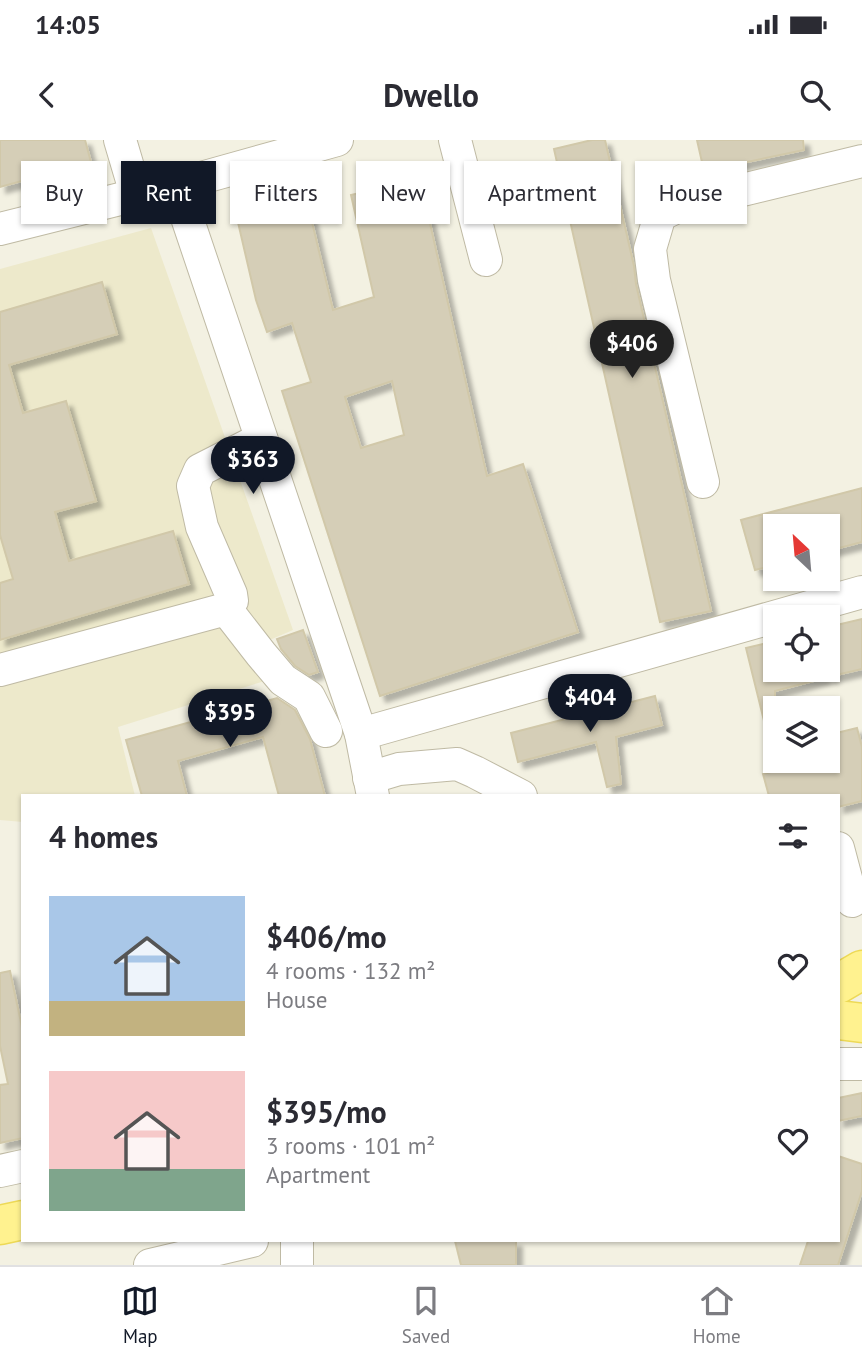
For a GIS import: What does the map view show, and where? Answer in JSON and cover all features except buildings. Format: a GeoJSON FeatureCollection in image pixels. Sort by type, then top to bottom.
{"type":"FeatureCollection","features":[{"type":"Feature","properties":{"kind":"main road"},"geometry":{"type":"LineString","coordinates":[[840,983],[862,970]]}},
{"type":"Feature","properties":{"kind":"main road"},"geometry":{"type":"LineString","coordinates":[[840,995],[862,988]]}},
{"type":"Feature","properties":{"kind":"main road"},"geometry":{"type":"LineString","coordinates":[[840,1020],[862,1023]]}},
{"type":"Feature","properties":{"kind":"main road"},"geometry":{"type":"LineString","coordinates":[[0,1225],[21,1220]]}},
{"type":"Feature","properties":{"kind":"street"},"geometry":{"type":"LineString","coordinates":[[120,140],[126,161]]}},
{"type":"Feature","properties":{"kind":"street"},"geometry":{"type":"LineString","coordinates":[[455,140],[486,260]]}},
{"type":"Feature","properties":{"kind":"street"},"geometry":{"type":"LineString","coordinates":[[216,174],[331,141]]}},
{"type":"Feature","properties":{"kind":"street"},"geometry":{"type":"LineString","coordinates":[[703,482],[654,280],[650,249],[660,215],[681,205],[862,161]]}},
{"type":"Feature","properties":{"kind":"street"},"geometry":{"type":"LineString","coordinates":[[0,229],[121,198]]}},
{"type":"Feature","properties":{"kind":"street"},"geometry":{"type":"LineString","coordinates":[[189,224],[361,734],[371,787],[399,769],[457,764],[518,794]]}},
{"type":"Feature","properties":{"kind":"street"},"geometry":{"type":"LineString","coordinates":[[0,670],[226,609],[232,601],[231,594],[202,527],[193,486],[200,470],[261,439]]}},
{"type":"Feature","properties":{"kind":"street"},"geometry":{"type":"LineString","coordinates":[[361,734],[862,592]]}},
{"type":"Feature","properties":{"kind":"street"},"geometry":{"type":"LineString","coordinates":[[226,609],[284,680],[309,697],[326,731]]}},
{"type":"Feature","properties":{"kind":"street"},"geometry":{"type":"LineString","coordinates":[[840,856],[851,902]]}},
{"type":"Feature","properties":{"kind":"street"},"geometry":{"type":"LineString","coordinates":[[840,1064],[862,1064]]}},
{"type":"Feature","properties":{"kind":"street"},"geometry":{"type":"LineString","coordinates":[[0,1171],[21,1166]]}},
{"type":"Feature","properties":{"kind":"street"},"geometry":{"type":"LineString","coordinates":[[150,1265],[248,1242]]}},
{"type":"Feature","properties":{"kind":"street"},"geometry":{"type":"LineString","coordinates":[[296,1265],[297,1242]]}},
{"type":"Feature","properties":{"kind":"shaded area"},"geometry":{"type":"Polygon","coordinates":[[[151,228],[293,630],[258,645],[271,679],[118,727],[135,794],[21,794],[21,822],[0,820],[0,269],[151,228]]]}}]}
